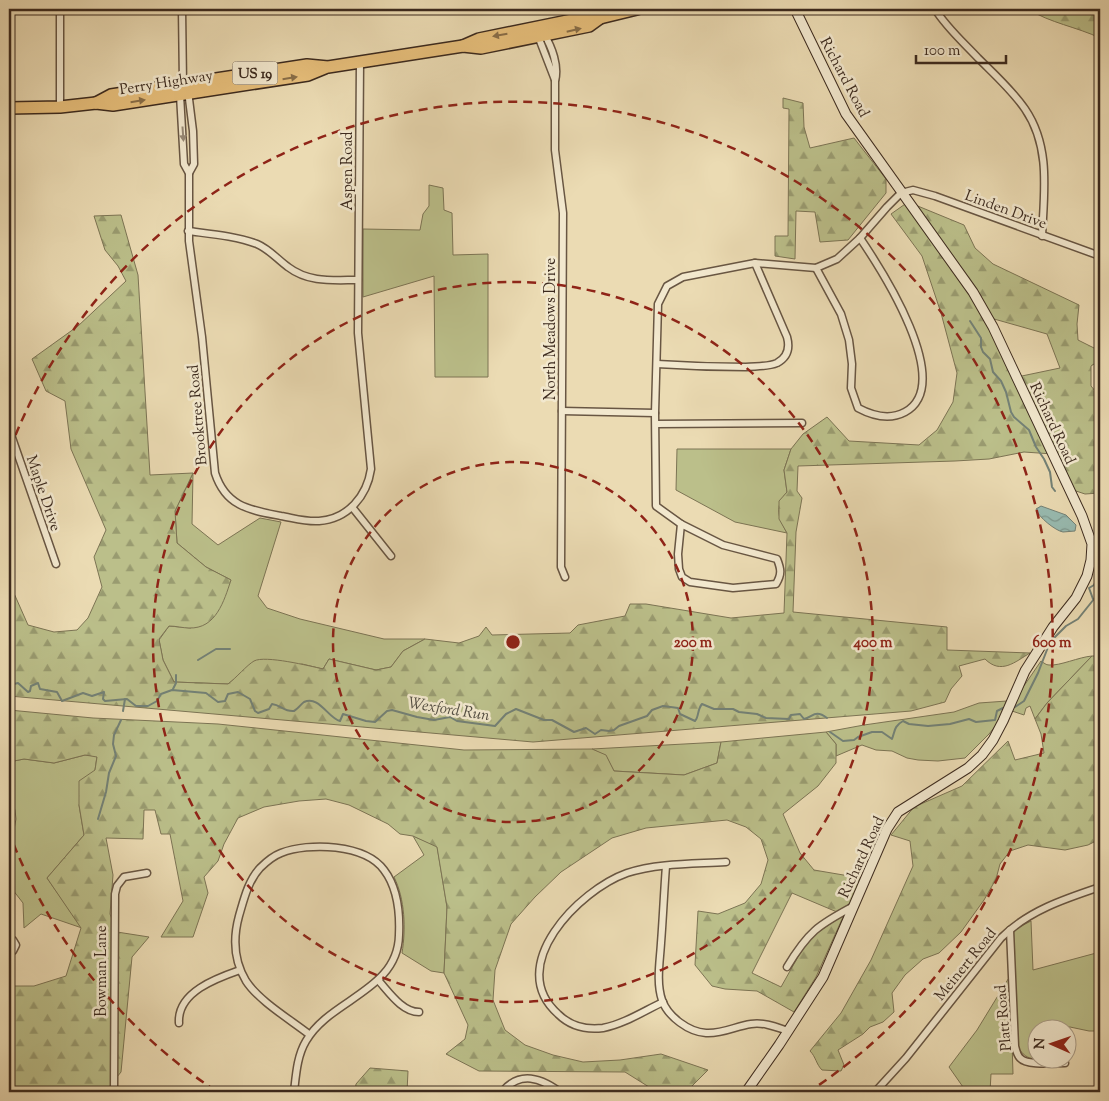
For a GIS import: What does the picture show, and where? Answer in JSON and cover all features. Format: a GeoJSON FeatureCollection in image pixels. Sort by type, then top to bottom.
{"type":"FeatureCollection","features":[{"type":"Feature","properties":{"kind":"highway","name":"Perry Highway"},"geometry":{"type":"LineString","coordinates":[[9,108],[60,107],[96,103],[111,95],[184,91],[308,75],[328,67],[463,46],[479,38],[540,34],[587,16],[600,18],[637,9]]}},
{"type":"Feature","properties":{"kind":"street"},"geometry":{"type":"LineString","coordinates":[[60,9],[60,107]]}},
{"type":"Feature","properties":{"kind":"street","name":"Brooktree Road"},"geometry":{"type":"LineString","coordinates":[[182,9],[184,91],[194,164],[189,173],[188,231],[203,346],[213,460],[220,486],[233,501],[244,508],[317,521],[330,519],[341,514],[352,507],[364,492],[370,478],[371,469],[359,354],[358,280]]}},
{"type":"Feature","properties":{"kind":"street","name":"Richard Road"},"geometry":{"type":"LineString","coordinates":[[746,1092],[823,977],[887,829],[898,812],[952,779],[982,755],[1003,721],[1025,671],[1053,627],[1076,598],[1087,576],[1096,545],[993,327],[973,292],[846,114],[795,9]]}},
{"type":"Feature","properties":{"kind":"street"},"geometry":{"type":"LineString","coordinates":[[935,9],[946,24],[1020,102],[1032,121],[1041,142],[1044,163],[1042,236]]}},
{"type":"Feature","properties":{"kind":"street","name":"North Meadows Drive"},"geometry":{"type":"LineString","coordinates":[[540,34],[555,81],[556,150],[563,213],[562,567],[565,577]]}},
{"type":"Feature","properties":{"kind":"street","name":"Aspen Road"},"geometry":{"type":"LineString","coordinates":[[358,280],[360,62]]}},
{"type":"Feature","properties":{"kind":"street","name":"Linden Drive"},"geometry":{"type":"LineString","coordinates":[[902,193],[913,190],[934,196],[1100,256]]}},
{"type":"Feature","properties":{"kind":"street"},"geometry":{"type":"LineString","coordinates":[[681,524],[679,569],[682,577],[690,582],[733,588],[776,584],[781,568],[777,559],[723,545],[681,524],[656,506],[655,413],[658,304],[668,286],[683,277],[755,263],[816,268],[837,259],[860,238],[902,193]]}},
{"type":"Feature","properties":{"kind":"street"},"geometry":{"type":"LineString","coordinates":[[188,231],[259,244],[272,252],[287,266],[308,278],[358,280]]}},
{"type":"Feature","properties":{"kind":"street"},"geometry":{"type":"LineString","coordinates":[[816,268],[841,314],[849,340],[852,364],[851,388],[858,408],[876,416],[887,416],[898,415],[911,408],[919,398],[922,386],[922,371],[912,332],[906,315],[888,282],[860,238]]}},
{"type":"Feature","properties":{"kind":"street"},"geometry":{"type":"LineString","coordinates":[[657,364],[708,367],[765,366],[776,364],[788,354],[787,337],[755,263]]}},
{"type":"Feature","properties":{"kind":"street"},"geometry":{"type":"LineString","coordinates":[[562,411],[655,413]]}},
{"type":"Feature","properties":{"kind":"street"},"geometry":{"type":"LineString","coordinates":[[656,424],[802,423]]}},
{"type":"Feature","properties":{"kind":"street","name":"Maple Drive"},"geometry":{"type":"LineString","coordinates":[[9,429],[56,564]]}},
{"type":"Feature","properties":{"kind":"street"},"geometry":{"type":"LineString","coordinates":[[352,507],[391,556]]}},
{"type":"Feature","properties":{"kind":"street"},"geometry":{"type":"LineString","coordinates":[[294,1092],[298,1061],[310,1035],[325,1019],[378,980],[394,961],[399,945],[398,910],[389,877],[377,862],[360,852],[337,848],[315,848],[288,851],[274,856],[260,869],[248,887],[236,928],[236,952],[240,970],[246,981],[258,995],[310,1035]]}},
{"type":"Feature","properties":{"kind":"street"},"geometry":{"type":"LineString","coordinates":[[663,1002],[614,1025],[590,1028],[566,1021],[547,1004],[540,978],[543,952],[552,934],[579,903],[613,879],[627,873],[666,866],[726,862]]}},
{"type":"Feature","properties":{"kind":"street"},"geometry":{"type":"LineString","coordinates":[[666,866],[659,977],[663,1002],[682,1024],[705,1033],[720,1033],[756,1023],[788,1031]]}},
{"type":"Feature","properties":{"kind":"street","name":"Bowman Lane"},"geometry":{"type":"LineString","coordinates":[[114,1092],[115,894],[117,886],[124,877],[147,872]]}},
{"type":"Feature","properties":{"kind":"street","name":"Meinert Road"},"geometry":{"type":"LineString","coordinates":[[875,1092],[906,1058],[1001,938],[1022,920],[1046,907],[1100,887]]}},
{"type":"Feature","properties":{"kind":"street"},"geometry":{"type":"LineString","coordinates":[[787,967],[807,937],[819,925],[854,906]]}},
{"type":"Feature","properties":{"kind":"street","name":"Platt Road"},"geometry":{"type":"LineString","coordinates":[[1010,930],[1016,1046],[1017,1053],[1026,1061]]}},
{"type":"Feature","properties":{"kind":"street"},"geometry":{"type":"LineString","coordinates":[[9,938],[14,941],[16,946],[13,951],[9,952]]}},
{"type":"Feature","properties":{"kind":"street"},"geometry":{"type":"LineString","coordinates":[[179,1023],[179,1016],[184,1005],[195,992],[210,982],[240,970]]}},
{"type":"Feature","properties":{"kind":"street"},"geometry":{"type":"LineString","coordinates":[[378,980],[406,1009],[419,1012]]}},
{"type":"Feature","properties":{"kind":"street"},"geometry":{"type":"LineString","coordinates":[[502,1092],[511,1084],[531,1079],[543,1081],[560,1092]]}},
{"type":"Feature","properties":{"kind":"green space"},"geometry":{"type":"Polygon","coordinates":[[[1028,9],[1100,9],[1100,38],[1045,18],[1028,9]]]}},
{"type":"Feature","properties":{"kind":"green space"},"geometry":{"type":"Polygon","coordinates":[[[783,98],[803,103],[804,127],[810,148],[854,138],[886,179],[886,193],[848,240],[820,242],[815,212],[796,211],[795,259],[775,256],[775,236],[788,236],[789,109],[783,108],[783,98]]]}},
{"type":"Feature","properties":{"kind":"green space"},"geometry":{"type":"Polygon","coordinates":[[[429,185],[443,188],[444,210],[452,213],[453,255],[488,254],[488,377],[435,377],[434,276],[363,297],[363,229],[420,230],[423,214],[429,206],[429,185]]]}},
{"type":"Feature","properties":{"kind":"green space"},"geometry":{"type":"Polygon","coordinates":[[[908,202],[964,225],[975,248],[993,264],[1079,305],[1078,340],[1100,349],[1100,360],[1091,366],[1091,386],[1100,397],[1100,493],[1085,494],[1070,489],[1053,454],[1024,452],[989,459],[798,466],[797,491],[802,498],[796,532],[793,612],[947,627],[947,650],[1030,653],[1002,667],[991,664],[985,659],[959,666],[962,676],[951,689],[945,702],[911,711],[533,742],[9,696],[9,582],[28,625],[54,632],[77,630],[88,618],[102,587],[94,557],[106,530],[71,449],[65,401],[46,391],[32,359],[78,326],[126,281],[118,266],[105,250],[94,216],[121,215],[138,275],[150,475],[193,473],[175,511],[177,543],[206,567],[231,580],[222,605],[206,624],[189,628],[169,626],[159,639],[163,660],[174,682],[228,684],[251,663],[260,659],[323,669],[329,659],[376,670],[391,667],[403,651],[425,639],[459,643],[479,636],[486,627],[492,635],[570,633],[578,625],[625,616],[630,604],[646,604],[731,618],[784,613],[787,533],[779,519],[779,501],[787,492],[784,470],[791,449],[803,434],[827,417],[849,441],[919,445],[937,430],[953,402],[957,373],[941,313],[922,256],[891,214],[908,202]],[[987,317],[1017,377],[1060,368],[1047,334],[987,317]]]}},
{"type":"Feature","properties":{"kind":"green space"},"geometry":{"type":"Polygon","coordinates":[[[677,449],[791,449],[784,470],[787,492],[779,507],[781,522],[787,533],[735,522],[676,490],[677,449]]]}},
{"type":"Feature","properties":{"kind":"green space"},"geometry":{"type":"Polygon","coordinates":[[[193,473],[192,524],[218,545],[260,518],[281,522],[258,596],[267,608],[300,619],[384,639],[425,639],[403,651],[391,667],[376,670],[329,659],[323,669],[302,664],[238,676],[228,684],[174,682],[163,660],[159,640],[169,626],[191,628],[231,580],[206,567],[177,543],[175,511],[193,473]]]}},
{"type":"Feature","properties":{"kind":"green space"},"geometry":{"type":"Polygon","coordinates":[[[1092,656],[1047,703],[1035,719],[1030,706],[1026,708],[1024,715],[1012,711],[1017,696],[1041,661],[1047,665],[1053,665],[1092,656]]]}},
{"type":"Feature","properties":{"kind":"green space"},"geometry":{"type":"Polygon","coordinates":[[[1092,656],[1100,656],[1100,839],[1088,845],[1065,850],[1028,845],[1010,851],[1000,864],[996,879],[984,900],[961,932],[939,953],[923,959],[905,975],[892,993],[894,1012],[883,1022],[870,1027],[863,1034],[838,1050],[844,1065],[841,1071],[822,1070],[810,1051],[841,1013],[871,960],[913,866],[910,841],[891,835],[914,807],[962,786],[1008,741],[1015,760],[1044,753],[1041,734],[1035,719],[1047,703],[1092,656]]]}},
{"type":"Feature","properties":{"kind":"green space"},"geometry":{"type":"Polygon","coordinates":[[[1007,701],[997,724],[965,758],[938,761],[918,760],[907,758],[892,751],[876,750],[862,745],[836,756],[836,744],[826,732],[954,712],[979,703],[1007,701]]]}},
{"type":"Feature","properties":{"kind":"green space"},"geometry":{"type":"Polygon","coordinates":[[[9,710],[93,718],[218,724],[464,750],[592,749],[606,755],[614,771],[684,775],[717,763],[721,742],[826,732],[836,744],[836,763],[818,786],[783,814],[800,853],[814,870],[861,878],[852,902],[837,912],[792,893],[752,973],[781,987],[808,939],[842,916],[816,977],[794,1012],[757,991],[725,989],[712,986],[695,965],[698,911],[718,914],[745,903],[761,884],[768,860],[761,839],[746,827],[727,820],[646,828],[612,838],[561,872],[535,897],[511,924],[495,970],[493,1000],[505,1030],[525,1045],[553,1055],[583,1062],[620,1060],[661,1054],[708,1070],[686,1092],[657,1092],[625,1072],[479,1071],[446,1054],[465,1039],[468,1025],[444,973],[447,907],[437,847],[413,836],[400,834],[388,824],[349,805],[326,799],[264,807],[238,818],[224,844],[218,861],[204,877],[208,893],[193,937],[161,937],[183,901],[170,834],[161,834],[155,810],[144,810],[143,839],[106,838],[113,875],[110,914],[117,932],[149,937],[132,957],[121,1072],[117,1077],[111,1079],[111,1092],[9,1092],[9,986],[34,986],[66,976],[81,928],[47,878],[84,835],[79,805],[79,781],[95,770],[97,757],[85,755],[54,763],[24,759],[9,762],[9,710]]]}},
{"type":"Feature","properties":{"kind":"green space"},"geometry":{"type":"Polygon","coordinates":[[[721,742],[717,763],[684,775],[614,771],[606,756],[592,749],[721,742]]]}},
{"type":"Feature","properties":{"kind":"green space"},"geometry":{"type":"Polygon","coordinates":[[[85,755],[97,756],[95,770],[79,805],[84,835],[47,878],[82,928],[41,914],[24,928],[23,903],[9,885],[9,856],[16,819],[15,810],[9,798],[9,762],[24,759],[54,763],[85,755]]]}},
{"type":"Feature","properties":{"kind":"green space"},"geometry":{"type":"Polygon","coordinates":[[[413,836],[437,846],[447,907],[444,973],[431,971],[402,953],[404,914],[398,886],[394,877],[424,855],[413,836]]]}},
{"type":"Feature","properties":{"kind":"green space"},"geometry":{"type":"Polygon","coordinates":[[[1031,921],[1033,970],[1100,952],[1100,1031],[1076,1028],[1076,1018],[1026,1018],[1026,1056],[1019,1049],[1016,1043],[1013,933],[1019,927],[1031,921]]]}},
{"type":"Feature","properties":{"kind":"green space"},"geometry":{"type":"Polygon","coordinates":[[[1010,976],[1013,1074],[991,1074],[990,1092],[963,1092],[963,1087],[949,1067],[977,1030],[1010,976]]]}},
{"type":"Feature","properties":{"kind":"green space"},"geometry":{"type":"Polygon","coordinates":[[[370,1068],[408,1071],[407,1092],[355,1092],[356,1084],[370,1068]]]}},
{"type":"Feature","properties":{"kind":"water"},"geometry":{"type":"Polygon","coordinates":[[[1041,506],[1066,515],[1076,525],[1075,531],[1063,532],[1052,526],[1037,512],[1036,509],[1041,506]]]}},
{"type":"Feature","properties":{"kind":"waterway"},"geometry":{"type":"LineString","coordinates":[[970,321],[981,338],[981,347],[990,359],[993,372],[1001,381],[1006,392],[1011,412],[1029,430],[1036,447],[1044,459],[1050,472],[1052,487],[1055,491]]}},
{"type":"Feature","properties":{"kind":"waterway"},"geometry":{"type":"LineString","coordinates":[[1093,599],[1089,588],[1099,582],[1095,573]]}},
{"type":"Feature","properties":{"kind":"waterway","name":"Wexford Run"},"geometry":{"type":"LineString","coordinates":[[1015,707],[1024,701],[1038,673],[1050,642],[1066,626],[1078,619],[1094,599],[1100,599]]}},
{"type":"Feature","properties":{"kind":"waterway"},"geometry":{"type":"LineString","coordinates":[[198,660],[216,649],[230,649]]}},
{"type":"Feature","properties":{"kind":"waterway"},"geometry":{"type":"LineString","coordinates":[[173,689],[176,683],[176,675]]}},
{"type":"Feature","properties":{"kind":"waterway","name":"Wexford Run"},"geometry":{"type":"LineString","coordinates":[[9,688],[12,689],[14,684],[18,683],[28,692],[31,686],[38,683],[40,689],[57,692],[62,701],[83,693],[92,696],[104,692],[103,699],[105,701],[127,699],[136,706],[148,706],[157,701],[161,694],[172,690],[206,693],[218,702],[225,701],[228,694],[238,692],[250,699],[255,711],[258,713],[269,709],[272,704],[294,711],[304,702],[309,701],[319,704],[331,716],[340,721],[343,714],[375,722],[387,711],[392,710],[434,720],[450,717],[457,721],[495,726],[506,714],[516,709],[544,720],[552,720],[574,732],[586,728],[595,734],[601,730],[614,730],[619,726],[647,716],[652,710],[663,706],[678,708],[680,714],[695,721],[702,704],[714,709],[733,709],[766,718],[789,719],[791,715],[800,714],[804,719],[814,714],[820,714],[827,718]]}},
{"type":"Feature","properties":{"kind":"waterway"},"geometry":{"type":"LineString","coordinates":[[123,711],[125,699]]}},
{"type":"Feature","properties":{"kind":"waterway","name":"Wexford Run"},"geometry":{"type":"LineString","coordinates":[[830,732],[843,741],[854,740],[872,732],[882,732],[892,739],[896,727],[903,721],[909,724],[928,726],[950,724],[969,719],[976,722],[995,720],[997,711],[1003,708]]}},
{"type":"Feature","properties":{"kind":"waterway"},"geometry":{"type":"LineString","coordinates":[[98,819],[106,792],[109,773],[116,756],[113,744],[114,735],[121,720]]}}]}
